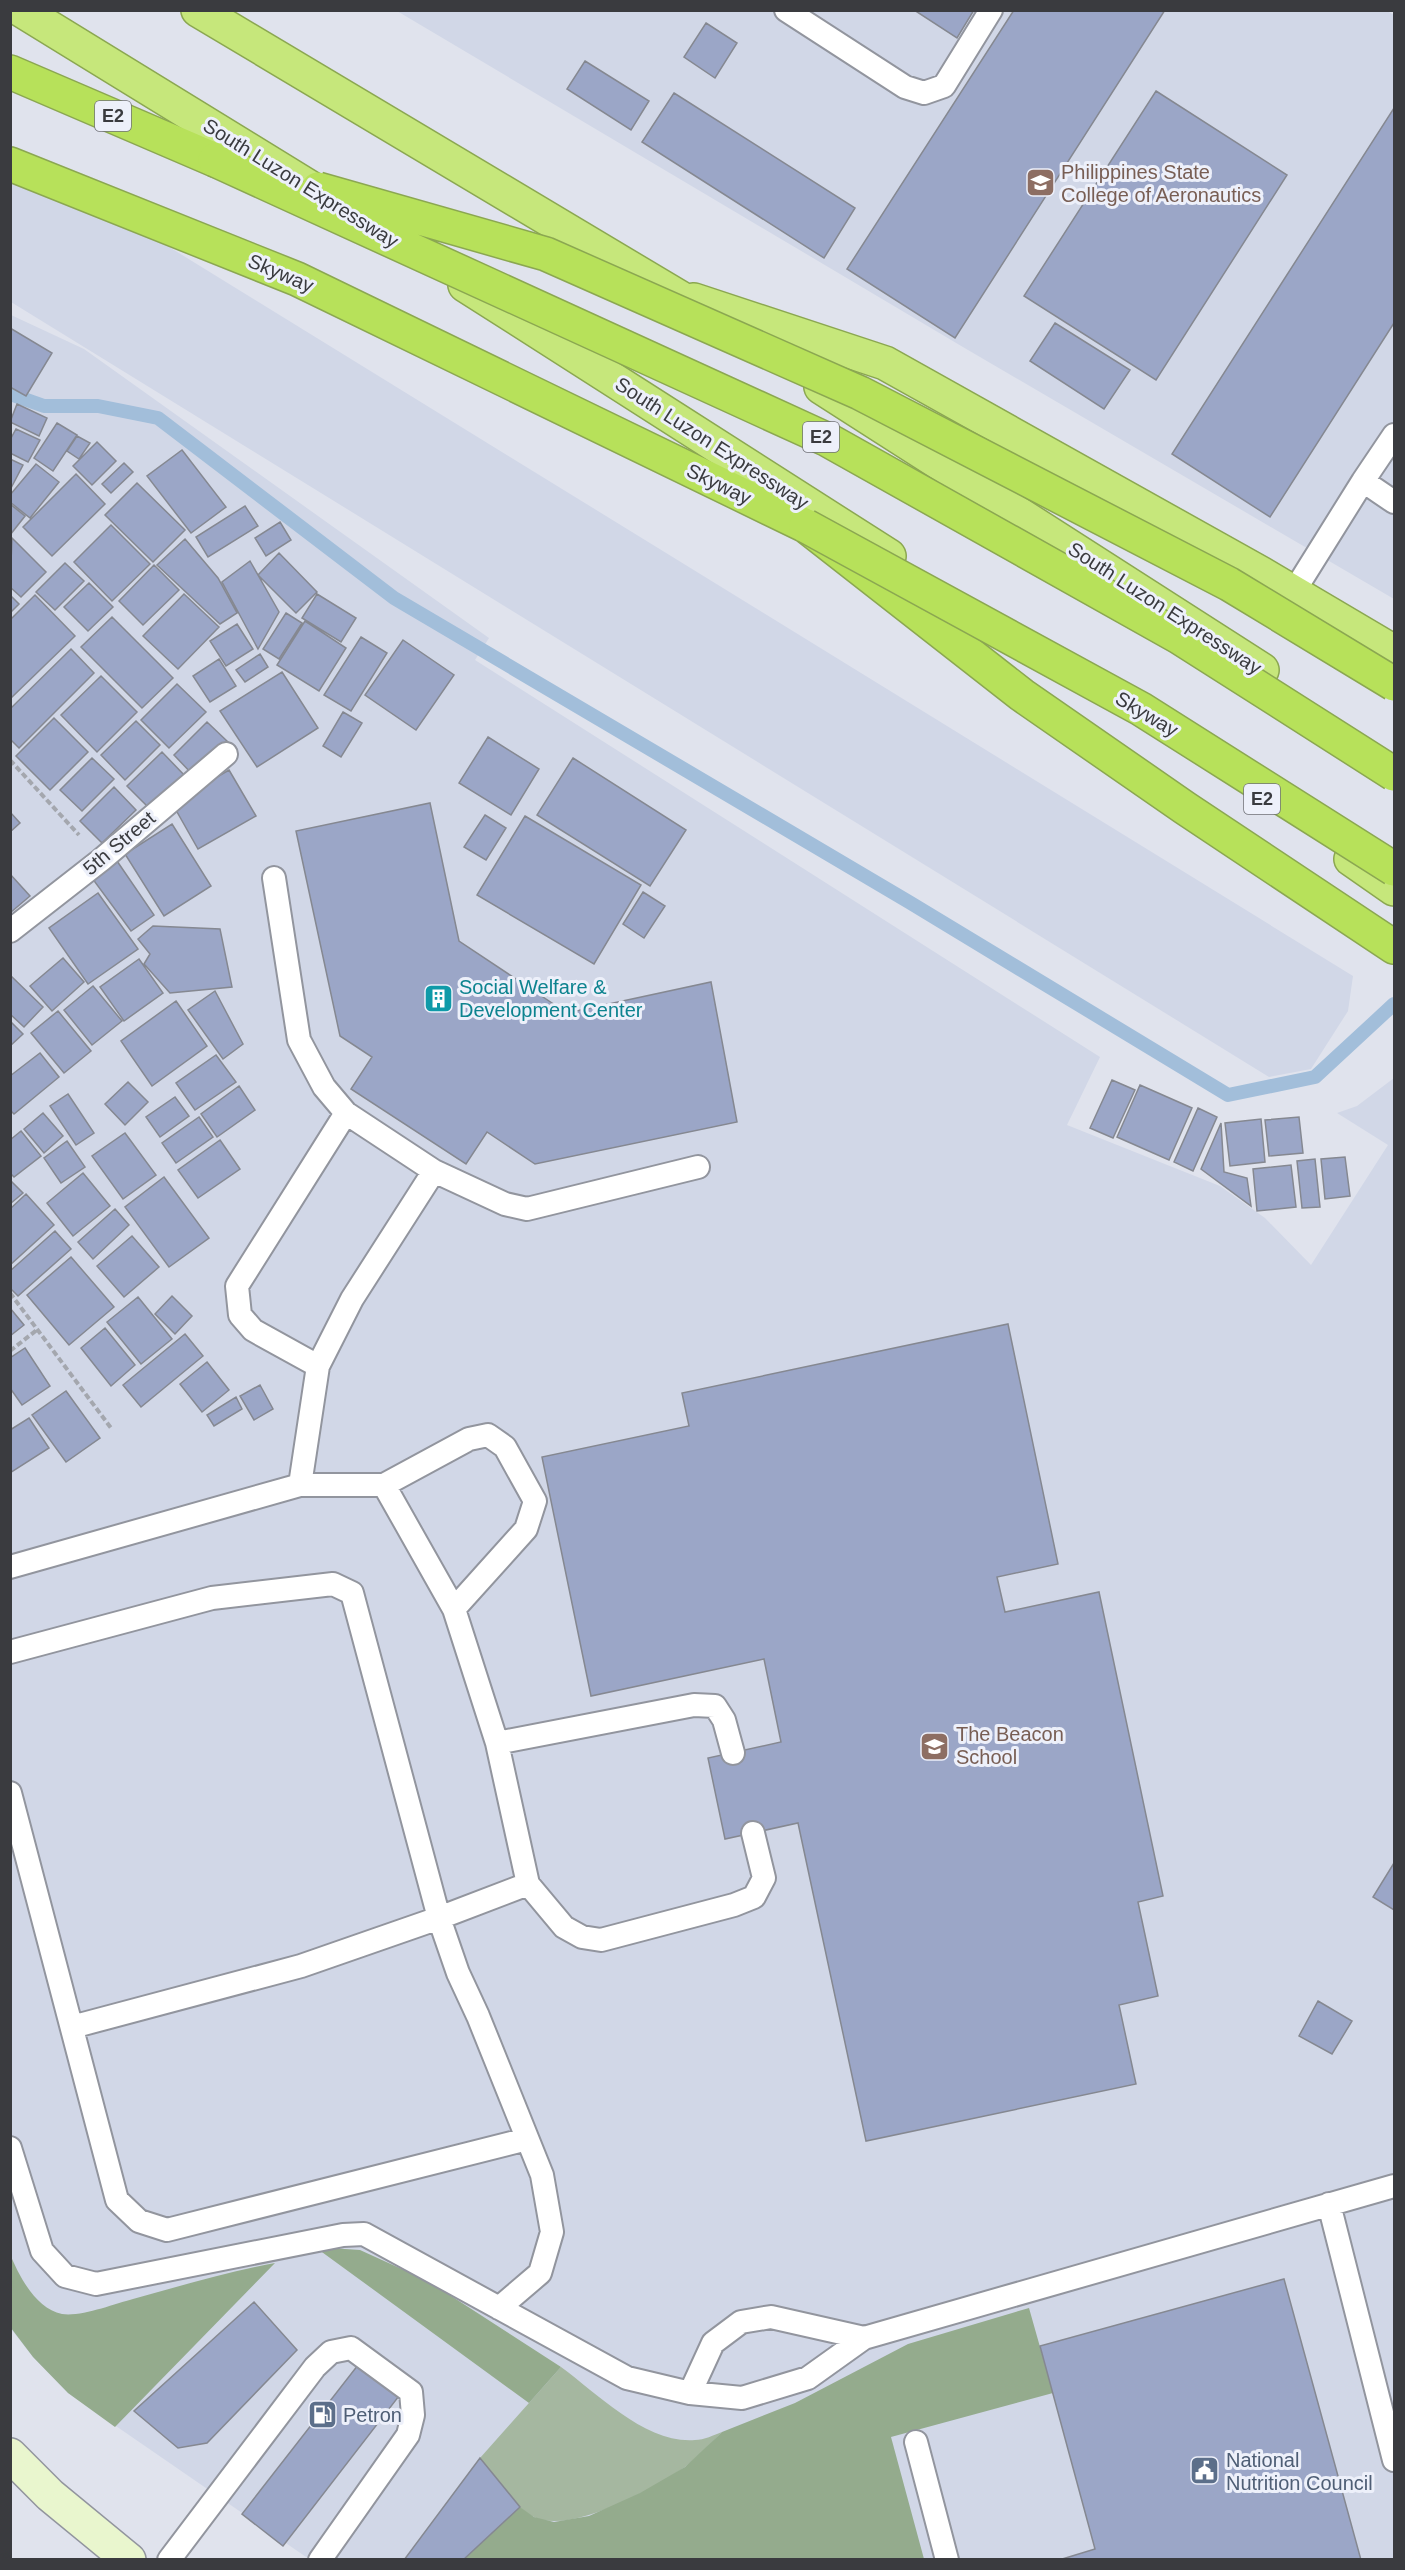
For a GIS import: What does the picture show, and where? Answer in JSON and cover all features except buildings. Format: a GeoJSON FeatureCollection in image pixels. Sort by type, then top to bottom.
{"type":"FeatureCollection","features":[{"type":"Feature","properties":{"kind":"highway","name":"South Luzon Expressway"},"geometry":{"type":"LineString","coordinates":[[198,10],[678,294],[1395,756]]}},
{"type":"Feature","properties":{"kind":"highway","name":"South Luzon Expressway"},"geometry":{"type":"LineString","coordinates":[[10,13],[34,19],[284,170],[1110,697],[1395,889]]}},
{"type":"Feature","properties":{"kind":"highway","name":"E2"},"geometry":{"type":"LineString","coordinates":[[10,72],[215,160],[828,440],[1179,636],[1395,774]]}},
{"type":"Feature","properties":{"kind":"highway"},"geometry":{"type":"LineString","coordinates":[[215,160],[546,254],[638,293],[860,393],[1229,584],[1395,684]]}},
{"type":"Feature","properties":{"kind":"highway","name":"Skyway"},"geometry":{"type":"LineString","coordinates":[[10,164],[297,279],[806,526],[1141,709],[1395,868]]}},
{"type":"Feature","properties":{"kind":"highway"},"geometry":{"type":"LineString","coordinates":[[678,294],[885,363],[1395,652]]}},
{"type":"Feature","properties":{"kind":"highway"},"geometry":{"type":"LineString","coordinates":[[806,526],[1022,695],[1185,808],[1395,947]]}},
{"type":"Feature","properties":{"kind":"main road"},"geometry":{"type":"LineString","coordinates":[[10,2455],[50,2495],[129,2559]]}},
{"type":"Feature","properties":{"kind":"lane"},"geometry":{"type":"LineString","coordinates":[[786,10],[905,87],[924,93],[944,86],[991,10]]}},
{"type":"Feature","properties":{"kind":"lane"},"geometry":{"type":"LineString","coordinates":[[1293,593],[1363,481],[1395,435]]}},
{"type":"Feature","properties":{"kind":"lane"},"geometry":{"type":"LineString","coordinates":[[1363,481],[1395,502]]}},
{"type":"Feature","properties":{"kind":"lane","name":"5th Street"},"geometry":{"type":"LineString","coordinates":[[10,931],[101,860],[226,754]]}},
{"type":"Feature","properties":{"kind":"lane"},"geometry":{"type":"LineString","coordinates":[[274,878],[299,1040],[324,1087],[346,1113],[434,1171],[505,1204],[527,1209],[698,1167]]}},
{"type":"Feature","properties":{"kind":"lane"},"geometry":{"type":"LineString","coordinates":[[318,1366],[253,1330],[240,1315],[237,1286],[346,1113]]}},
{"type":"Feature","properties":{"kind":"lane"},"geometry":{"type":"LineString","coordinates":[[300,1485],[318,1366],[352,1299],[434,1171]]}},
{"type":"Feature","properties":{"kind":"lane"},"geometry":{"type":"LineString","coordinates":[[10,1567],[300,1485],[384,1485],[469,1439],[488,1435],[505,1448],[535,1502],[526,1529],[454,1609]]}},
{"type":"Feature","properties":{"kind":"lane"},"geometry":{"type":"LineString","coordinates":[[384,1485],[454,1609],[497,1743],[528,1884],[564,1927],[582,1937],[601,1940],[734,1905],[754,1897],[764,1878],[753,1833]]}},
{"type":"Feature","properties":{"kind":"lane"},"geometry":{"type":"LineString","coordinates":[[10,1652],[212,1598],[333,1584],[352,1593],[439,1918],[458,1973],[478,2016],[542,2175],[552,2232],[540,2272],[499,2308]]}},
{"type":"Feature","properties":{"kind":"lane"},"geometry":{"type":"LineString","coordinates":[[497,1743],[694,1705],[715,1706],[724,1720],[733,1753]]}},
{"type":"Feature","properties":{"kind":"lane"},"geometry":{"type":"LineString","coordinates":[[10,1793],[117,2200],[139,2221],[167,2230],[527,2139]]}},
{"type":"Feature","properties":{"kind":"lane"},"geometry":{"type":"LineString","coordinates":[[72,2027],[301,1966],[528,1884]]}},
{"type":"Feature","properties":{"kind":"lane"},"geometry":{"type":"LineString","coordinates":[[10,2148],[42,2251],[65,2276],[96,2284],[343,2235],[364,2234],[627,2378],[690,2393],[742,2398],[808,2378],[864,2338],[1395,2186]]}},
{"type":"Feature","properties":{"kind":"lane"},"geometry":{"type":"LineString","coordinates":[[1329,2204],[1395,2460]]}},
{"type":"Feature","properties":{"kind":"lane"},"geometry":{"type":"LineString","coordinates":[[690,2393],[713,2343],[741,2322],[771,2317],[864,2338]]}},
{"type":"Feature","properties":{"kind":"lane"},"geometry":{"type":"LineString","coordinates":[[169,2559],[315,2367],[331,2352],[351,2348],[411,2392],[412,2415],[408,2435],[320,2559]]}},
{"type":"Feature","properties":{"kind":"lane"},"geometry":{"type":"LineString","coordinates":[[916,2442],[947,2559]]}},
{"type":"Feature","properties":{"kind":"path"},"geometry":{"type":"LineString","coordinates":[[10,760],[101,860]]}},
{"type":"Feature","properties":{"kind":"path"},"geometry":{"type":"LineString","coordinates":[[10,1293],[111,1428]]}},
{"type":"Feature","properties":{"kind":"path"},"geometry":{"type":"LineString","coordinates":[[10,1351],[38,1329]]}},
{"type":"Feature","properties":{"kind":"shaded area","name":"Philippines State College of Aeronautics"},"geometry":{"type":"Polygon","coordinates":[[[397,11],[1387,11],[1394,15],[1394,599],[968,350],[397,11]]]}},
{"type":"Feature","properties":{"kind":"shaded area"},"geometry":{"type":"Polygon","coordinates":[[[10,149],[1353,976],[1348,1011],[1311,1069],[1269,1077],[11,302],[10,149]]]}},
{"type":"Feature","properties":{"kind":"shaded area"},"geometry":{"type":"Polygon","coordinates":[[[11,315],[84,349],[489,638],[475,660],[1100,1057],[1067,1125],[1220,1186],[1265,1218],[1311,1265],[1388,1145],[1337,1113],[1357,1106],[1394,1078],[1394,2559],[309,2559],[68,2393],[33,2357],[11,2329],[11,315]]]}},
{"type":"Feature","properties":{"kind":"green space"},"geometry":{"type":"Polygon","coordinates":[[[315,2247],[360,2250],[428,2281],[561,2367],[529,2403],[315,2247]]]}},
{"type":"Feature","properties":{"kind":"green space"},"geometry":{"type":"Polygon","coordinates":[[[10,2254],[18,2272],[36,2299],[44,2306],[62,2314],[98,2310],[275,2263],[115,2427],[68,2393],[33,2357],[11,2328],[10,2254]]]}},
{"type":"Feature","properties":{"kind":"green space"},"geometry":{"type":"Polygon","coordinates":[[[1029,2308],[1053,2393],[891,2437],[924,2559],[463,2560],[520,2507],[534,2517],[554,2522],[589,2516],[640,2493],[685,2467],[722,2432],[795,2403],[908,2344],[1029,2308]]]}},
{"type":"Feature","properties":{"kind":"green space"},"geometry":{"type":"Polygon","coordinates":[[[561,2367],[624,2415],[659,2434],[677,2439],[695,2440],[722,2432],[685,2467],[654,2486],[611,2507],[567,2520],[548,2521],[532,2516],[510,2497],[480,2458],[561,2367]]]}},
{"type":"Feature","properties":{"kind":"waterway"},"geometry":{"type":"LineString","coordinates":[[10,394],[44,406],[98,406],[158,418],[394,598],[909,902],[1228,1095],[1315,1077],[1394,1004]]}},
{"type":"Feature","properties":{"kind":"place","name":"Philippines State College of Aeronautics"},"geometry":{"type":"Point","coordinates":[1040,183]}},
{"type":"Feature","properties":{"kind":"place","name":"Social Welfare & Development Center"},"geometry":{"type":"Point","coordinates":[438,998]}},
{"type":"Feature","properties":{"kind":"place","name":"The Beacon School"},"geometry":{"type":"Point","coordinates":[935,1746]}},
{"type":"Feature","properties":{"kind":"place","name":"Petron"},"geometry":{"type":"Point","coordinates":[322,2415]}},
{"type":"Feature","properties":{"kind":"place","name":"National Nutrition Council"},"geometry":{"type":"Point","coordinates":[1205,2471]}}]}
